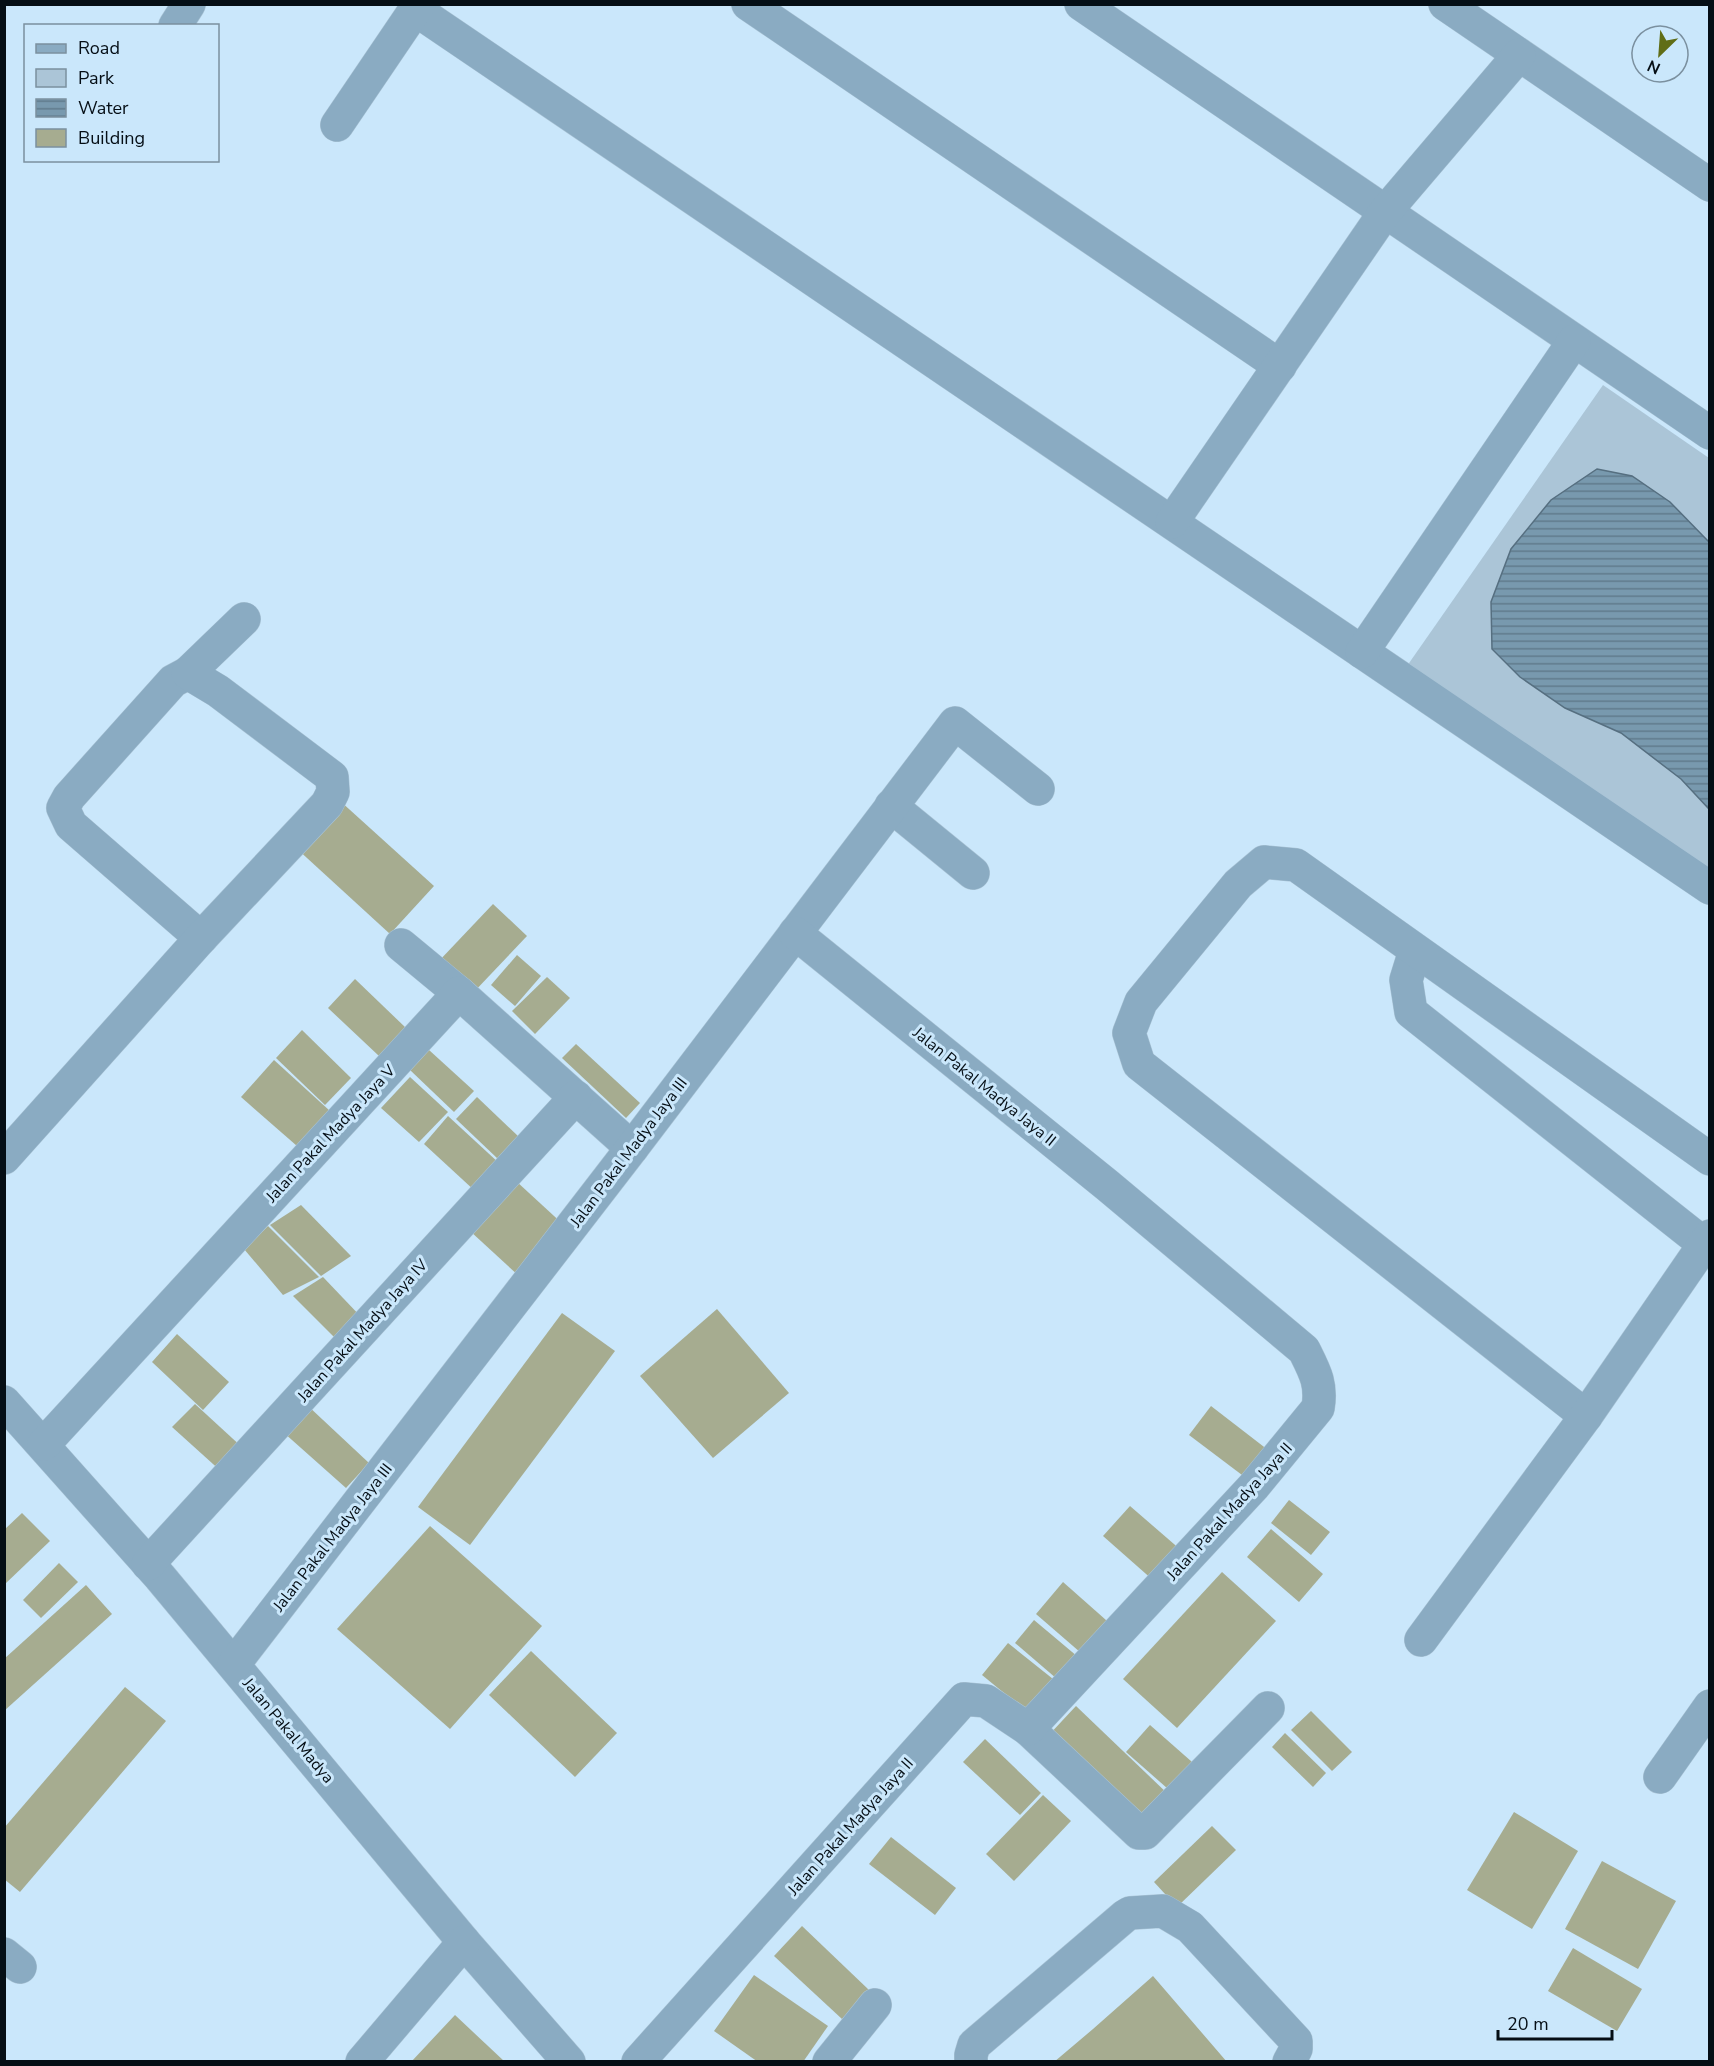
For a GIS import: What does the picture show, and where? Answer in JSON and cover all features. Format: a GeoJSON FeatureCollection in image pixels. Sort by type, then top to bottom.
{"type":"FeatureCollection","features":[{"type":"Feature","properties":{"kind":"street"},"geometry":{"type":"LineString","coordinates":[[176,24],[189,4]]}},
{"type":"Feature","properties":{"kind":"street"},"geometry":{"type":"LineString","coordinates":[[748,4],[1280,366]]}},
{"type":"Feature","properties":{"kind":"street"},"geometry":{"type":"LineString","coordinates":[[1081,4],[1710,434]]}},
{"type":"Feature","properties":{"kind":"street"},"geometry":{"type":"LineString","coordinates":[[1445,4],[1710,185]]}},
{"type":"Feature","properties":{"kind":"street"},"geometry":{"type":"LineString","coordinates":[[337,125],[418,7],[1710,888]]}},
{"type":"Feature","properties":{"kind":"street"},"geometry":{"type":"LineString","coordinates":[[1172,522],[1385,212],[1519,55]]}},
{"type":"Feature","properties":{"kind":"street"},"geometry":{"type":"LineString","coordinates":[[1362,652],[1574,341]]}},
{"type":"Feature","properties":{"kind":"street"},"geometry":{"type":"LineString","coordinates":[[201,938],[72,825],[63,808],[69,797],[173,681],[188,673],[244,619]]}},
{"type":"Feature","properties":{"kind":"street"},"geometry":{"type":"LineString","coordinates":[[4,1158],[201,938],[327,804],[333,792],[332,777],[218,691],[188,673]]}},
{"type":"Feature","properties":{"kind":"street","name":"Jalan Pakal Madya Jaya III"},"geometry":{"type":"LineString","coordinates":[[234,1664],[632,1148],[955,723],[1038,789]]}},
{"type":"Feature","properties":{"kind":"street"},"geometry":{"type":"LineString","coordinates":[[891,806],[973,873]]}},
{"type":"Feature","properties":{"kind":"street"},"geometry":{"type":"LineString","coordinates":[[1586,1416],[1139,1064],[1130,1033],[1141,1002],[1238,884],[1264,862],[1296,865],[1710,1159]]}},
{"type":"Feature","properties":{"kind":"street","name":"Jalan Pakal Madya Jaya II"},"geometry":{"type":"LineString","coordinates":[[638,2061],[964,1699],[986,1701],[1028,1729],[1254,1486],[1318,1408],[1320,1401],[1321,1393],[1317,1377],[1304,1350],[1107,1185],[795,933]]}},
{"type":"Feature","properties":{"kind":"street"},"geometry":{"type":"LineString","coordinates":[[401,945],[459,993],[632,1148]]}},
{"type":"Feature","properties":{"kind":"street"},"geometry":{"type":"LineString","coordinates":[[1415,951],[1406,980],[1411,1012],[1707,1240],[1586,1416],[1421,1640]]}},
{"type":"Feature","properties":{"kind":"street","name":"Jalan Pakal Madya Jaya V"},"geometry":{"type":"LineString","coordinates":[[44,1444],[459,993]]}},
{"type":"Feature","properties":{"kind":"street","name":"Jalan Pakal Madya Jaya IV"},"geometry":{"type":"LineString","coordinates":[[148,1564],[576,1097]]}},
{"type":"Feature","properties":{"kind":"street","name":"Jalan Pakal Madya"},"geometry":{"type":"LineString","coordinates":[[4,1402],[44,1444],[234,1664],[464,1942],[569,2061]]}},
{"type":"Feature","properties":{"kind":"street"},"geometry":{"type":"LineString","coordinates":[[1660,1777],[1710,1706]]}},
{"type":"Feature","properties":{"kind":"street"},"geometry":{"type":"LineString","coordinates":[[1028,1729],[1142,1834],[1268,1708]]}},
{"type":"Feature","properties":{"kind":"street"},"geometry":{"type":"LineString","coordinates":[[971,2061],[970,2055],[974,2045],[1125,1916],[1130,1913],[1163,1911],[1190,1927],[1296,2041],[1296,2049],[1288,2061]]}},
{"type":"Feature","properties":{"kind":"street"},"geometry":{"type":"LineString","coordinates":[[362,2061],[464,1942]]}},
{"type":"Feature","properties":{"kind":"street"},"geometry":{"type":"LineString","coordinates":[[829,2061],[875,2005]]}},
{"type":"Feature","properties":{"kind":"green space"},"geometry":{"type":"Polygon","coordinates":[[[1603,385],[1709,458],[1709,876],[1407,666],[1603,385]]]}},
{"type":"Feature","properties":{"kind":"water"},"geometry":{"type":"Polygon","coordinates":[[[1597,469],[1632,476],[1670,502],[1709,542],[1709,809],[1681,779],[1621,733],[1565,708],[1520,677],[1492,649],[1491,602],[1511,549],[1551,500],[1597,469]]]}},
{"type":"Feature","properties":{"kind":"building"},"geometry":{"type":"Polygon","coordinates":[[[339,800],[434,886],[390,934],[295,847],[339,800]]]}},
{"type":"Feature","properties":{"kind":"building"},"geometry":{"type":"Polygon","coordinates":[[[493,904],[527,936],[472,994],[438,962],[493,904]]]}},
{"type":"Feature","properties":{"kind":"building"},"geometry":{"type":"Polygon","coordinates":[[[517,955],[541,976],[515,1006],[491,985],[517,955]]]}},
{"type":"Feature","properties":{"kind":"building"},"geometry":{"type":"Polygon","coordinates":[[[547,977],[570,998],[535,1034],[512,1011],[547,977]]]}},
{"type":"Feature","properties":{"kind":"building"},"geometry":{"type":"Polygon","coordinates":[[[355,979],[406,1028],[379,1056],[328,1008],[355,979]]]}},
{"type":"Feature","properties":{"kind":"building"},"geometry":{"type":"Polygon","coordinates":[[[302,1030],[351,1078],[325,1105],[276,1058],[302,1030]]]}},
{"type":"Feature","properties":{"kind":"building"},"geometry":{"type":"Polygon","coordinates":[[[576,1044],[640,1103],[626,1118],[562,1058],[576,1044]]]}},
{"type":"Feature","properties":{"kind":"building"},"geometry":{"type":"Polygon","coordinates":[[[429,1050],[474,1091],[454,1112],[410,1070],[429,1050]]]}},
{"type":"Feature","properties":{"kind":"building"},"geometry":{"type":"Polygon","coordinates":[[[274,1060],[330,1111],[297,1146],[241,1097],[274,1060]]]}},
{"type":"Feature","properties":{"kind":"building"},"geometry":{"type":"Polygon","coordinates":[[[410,1077],[448,1112],[419,1142],[381,1108],[410,1077]]]}},
{"type":"Feature","properties":{"kind":"building"},"geometry":{"type":"Polygon","coordinates":[[[477,1097],[519,1137],[498,1159],[456,1119],[477,1097]]]}},
{"type":"Feature","properties":{"kind":"building"},"geometry":{"type":"Polygon","coordinates":[[[448,1116],[500,1164],[475,1191],[424,1144],[448,1116]]]}},
{"type":"Feature","properties":{"kind":"building"},"geometry":{"type":"Polygon","coordinates":[[[516,1181],[566,1227],[520,1277],[470,1231],[516,1181]]]}},
{"type":"Feature","properties":{"kind":"building"},"geometry":{"type":"Polygon","coordinates":[[[301,1205],[351,1256],[321,1276],[270,1225],[301,1205]]]}},
{"type":"Feature","properties":{"kind":"building"},"geometry":{"type":"Polygon","coordinates":[[[268,1226],[319,1277],[283,1295],[244,1249],[268,1226]]]}},
{"type":"Feature","properties":{"kind":"building"},"geometry":{"type":"Polygon","coordinates":[[[323,1277],[364,1320],[340,1343],[293,1296],[323,1277]]]}},
{"type":"Feature","properties":{"kind":"building"},"geometry":{"type":"Polygon","coordinates":[[[717,1309],[789,1393],[713,1458],[640,1376],[717,1309]]]}},
{"type":"Feature","properties":{"kind":"building"},"geometry":{"type":"Polygon","coordinates":[[[562,1313],[615,1351],[470,1545],[418,1507],[562,1313]]]}},
{"type":"Feature","properties":{"kind":"building"},"geometry":{"type":"Polygon","coordinates":[[[177,1334],[229,1382],[203,1410],[152,1362],[177,1334]]]}},
{"type":"Feature","properties":{"kind":"building"},"geometry":{"type":"Polygon","coordinates":[[[195,1404],[244,1449],[223,1473],[172,1427],[195,1404]]]}},
{"type":"Feature","properties":{"kind":"building"},"geometry":{"type":"Polygon","coordinates":[[[307,1405],[369,1463],[346,1488],[283,1432],[307,1405]]]}},
{"type":"Feature","properties":{"kind":"building"},"geometry":{"type":"Polygon","coordinates":[[[1211,1406],[1268,1450],[1246,1478],[1189,1435],[1211,1406]]]}},
{"type":"Feature","properties":{"kind":"building"},"geometry":{"type":"Polygon","coordinates":[[[1289,1500],[1330,1532],[1311,1555],[1271,1523],[1289,1500]]]}},
{"type":"Feature","properties":{"kind":"building"},"geometry":{"type":"Polygon","coordinates":[[[1130,1506],[1182,1551],[1154,1581],[1103,1536],[1130,1506]]]}},
{"type":"Feature","properties":{"kind":"building"},"geometry":{"type":"Polygon","coordinates":[[[22,1513],[50,1541],[4,1585],[4,1530],[22,1513]]]}},
{"type":"Feature","properties":{"kind":"building"},"geometry":{"type":"Polygon","coordinates":[[[430,1526],[542,1626],[450,1729],[337,1629],[430,1526]]]}},
{"type":"Feature","properties":{"kind":"building"},"geometry":{"type":"Polygon","coordinates":[[[1271,1529],[1323,1574],[1299,1602],[1247,1557],[1271,1529]]]}},
{"type":"Feature","properties":{"kind":"building"},"geometry":{"type":"Polygon","coordinates":[[[59,1563],[78,1582],[41,1618],[23,1600],[59,1563]]]}},
{"type":"Feature","properties":{"kind":"building"},"geometry":{"type":"Polygon","coordinates":[[[1222,1572],[1276,1621],[1177,1728],[1123,1679],[1222,1572]]]}},
{"type":"Feature","properties":{"kind":"building"},"geometry":{"type":"Polygon","coordinates":[[[1063,1582],[1115,1628],[1088,1659],[1036,1614],[1063,1582]]]}},
{"type":"Feature","properties":{"kind":"building"},"geometry":{"type":"Polygon","coordinates":[[[86,1585],[112,1614],[4,1711],[4,1659],[86,1585]]]}},
{"type":"Feature","properties":{"kind":"building"},"geometry":{"type":"Polygon","coordinates":[[[1034,1620],[1084,1662],[1064,1685],[1015,1643],[1034,1620]]]}},
{"type":"Feature","properties":{"kind":"building"},"geometry":{"type":"Polygon","coordinates":[[[1008,1643],[1053,1679],[1027,1712],[982,1675],[1008,1643]]]}},
{"type":"Feature","properties":{"kind":"building"},"geometry":{"type":"Polygon","coordinates":[[[531,1651],[617,1733],[575,1777],[489,1695],[531,1651]]]}},
{"type":"Feature","properties":{"kind":"building"},"geometry":{"type":"Polygon","coordinates":[[[125,1687],[166,1721],[20,1892],[4,1879],[4,1828],[125,1687]]]}},
{"type":"Feature","properties":{"kind":"building"},"geometry":{"type":"Polygon","coordinates":[[[1076,1706],[1170,1796],[1141,1827],[1047,1737],[1076,1706]]]}},
{"type":"Feature","properties":{"kind":"building"},"geometry":{"type":"Polygon","coordinates":[[[1311,1711],[1352,1752],[1332,1771],[1291,1730],[1311,1711]]]}},
{"type":"Feature","properties":{"kind":"building"},"geometry":{"type":"Polygon","coordinates":[[[1150,1725],[1200,1769],[1176,1796],[1126,1752],[1150,1725]]]}},
{"type":"Feature","properties":{"kind":"building"},"geometry":{"type":"Polygon","coordinates":[[[1285,1733],[1326,1773],[1313,1787],[1272,1747],[1285,1733]]]}},
{"type":"Feature","properties":{"kind":"building"},"geometry":{"type":"Polygon","coordinates":[[[985,1739],[1041,1793],[1020,1815],[963,1762],[985,1739]]]}},
{"type":"Feature","properties":{"kind":"building"},"geometry":{"type":"Polygon","coordinates":[[[1043,1795],[1071,1821],[1014,1881],[986,1854],[1043,1795]]]}},
{"type":"Feature","properties":{"kind":"building"},"geometry":{"type":"Polygon","coordinates":[[[1514,1812],[1578,1851],[1532,1929],[1467,1890],[1514,1812]]]}},
{"type":"Feature","properties":{"kind":"building"},"geometry":{"type":"Polygon","coordinates":[[[1212,1826],[1236,1850],[1177,1907],[1154,1882],[1212,1826]]]}},
{"type":"Feature","properties":{"kind":"building"},"geometry":{"type":"Polygon","coordinates":[[[891,1837],[956,1888],[935,1915],[869,1864],[891,1837]]]}},
{"type":"Feature","properties":{"kind":"building"},"geometry":{"type":"Polygon","coordinates":[[[1602,1861],[1676,1901],[1638,1969],[1565,1929],[1602,1861]]]}},
{"type":"Feature","properties":{"kind":"building"},"geometry":{"type":"Polygon","coordinates":[[[802,1926],[869,1990],[842,2019],[774,1956],[802,1926]]]}},
{"type":"Feature","properties":{"kind":"building"},"geometry":{"type":"Polygon","coordinates":[[[1573,1948],[1642,1989],[1617,2031],[1548,1991],[1573,1948]]]}},
{"type":"Feature","properties":{"kind":"building"},"geometry":{"type":"Polygon","coordinates":[[[754,1975],[828,2026],[803,2062],[758,2062],[714,2031],[754,1975]]]}},
{"type":"Feature","properties":{"kind":"building"},"geometry":{"type":"Polygon","coordinates":[[[1153,1976],[1227,2062],[1054,2062],[1093,2029],[1153,1976]]]}},
{"type":"Feature","properties":{"kind":"building"},"geometry":{"type":"Polygon","coordinates":[[[455,2015],[505,2062],[411,2062],[455,2015]]]}}]}
